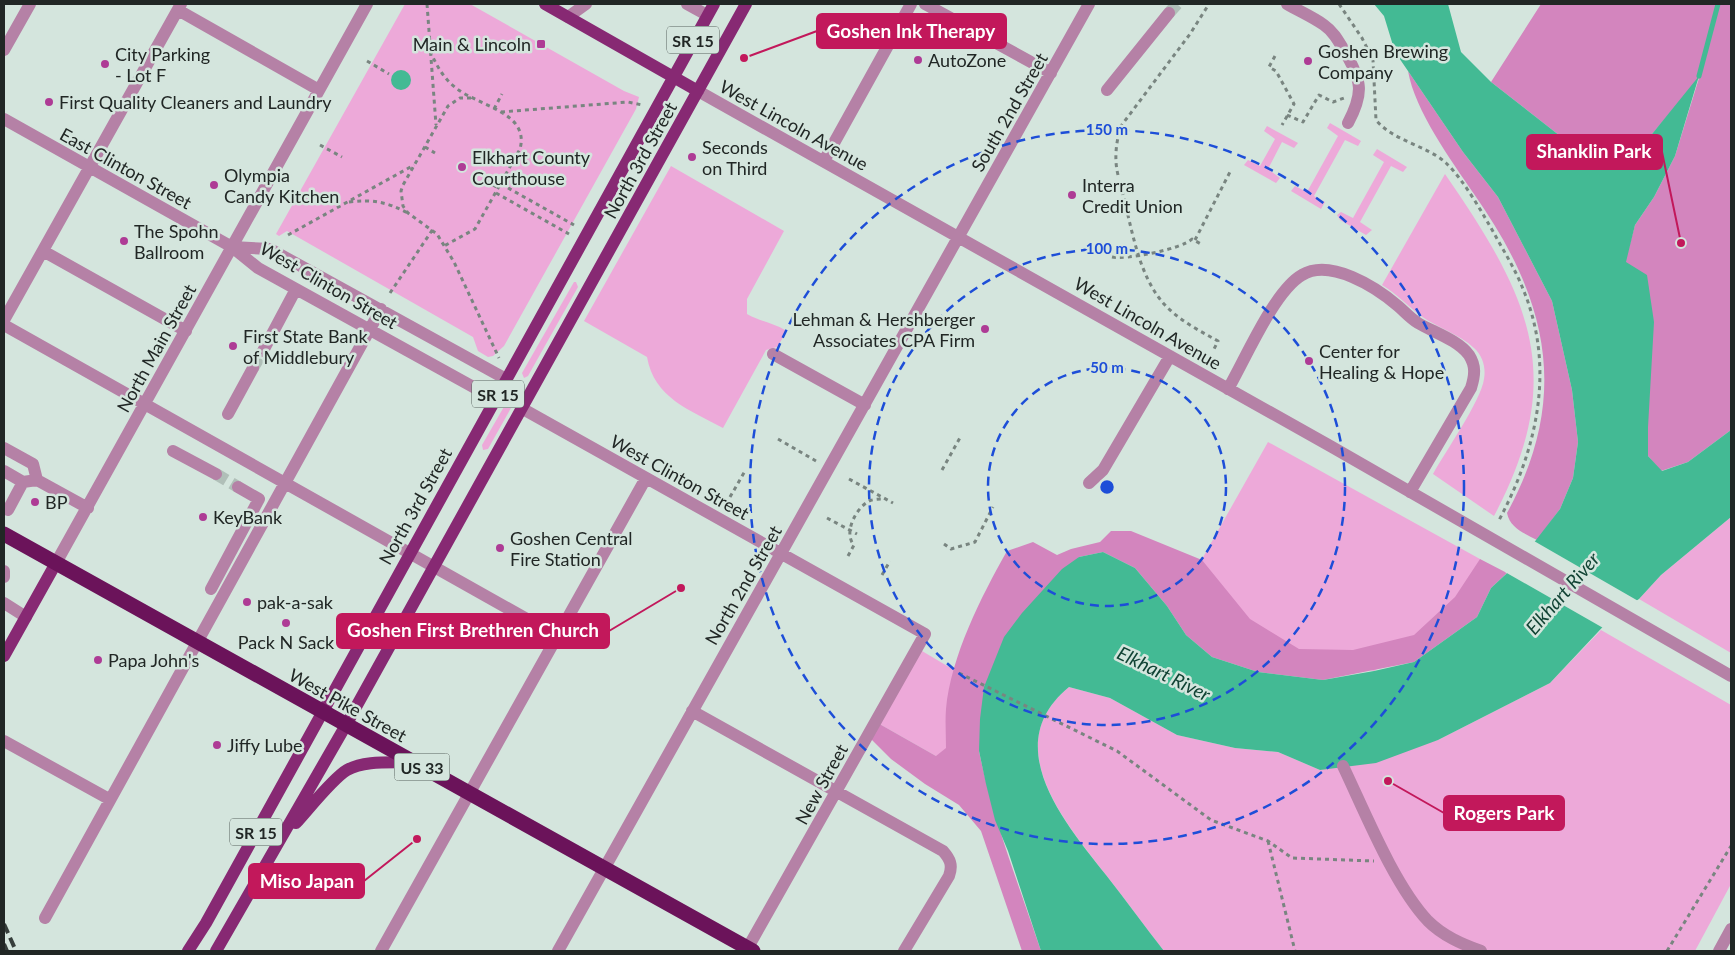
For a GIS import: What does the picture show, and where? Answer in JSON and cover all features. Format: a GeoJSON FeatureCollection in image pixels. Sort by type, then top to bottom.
{"type":"FeatureCollection","features":[{"type":"Feature","properties":{"kind":"highway","name":"US 33"},"geometry":{"type":"LineString","coordinates":[[4,534],[56,563]]}},
{"type":"Feature","properties":{"kind":"highway","name":"West Pike Street"},"geometry":{"type":"LineString","coordinates":[[56,563],[749,950]]}},
{"type":"Feature","properties":{"kind":"main road","name":"SR 15"},"geometry":{"type":"LineString","coordinates":[[698,91],[746,4]]}},
{"type":"Feature","properties":{"kind":"main road","name":"West Lincoln Avenue"},"geometry":{"type":"LineString","coordinates":[[549,5],[698,91]]}},
{"type":"Feature","properties":{"kind":"main road","name":"SR 15"},"geometry":{"type":"LineString","coordinates":[[673,77],[711,9]]}},
{"type":"Feature","properties":{"kind":"main road","name":"North 3rd Street"},"geometry":{"type":"LineString","coordinates":[[188,951],[206,923],[673,77]]}},
{"type":"Feature","properties":{"kind":"main road","name":"North 3rd Street"},"geometry":{"type":"LineString","coordinates":[[216,951],[346,725],[698,91]]}},
{"type":"Feature","properties":{"kind":"main road","name":"North Main Street"},"geometry":{"type":"LineString","coordinates":[[4,655],[56,563]]}},
{"type":"Feature","properties":{"kind":"main road"},"geometry":{"type":"LineString","coordinates":[[283,836],[338,777],[347,770],[360,765],[412,762]]}},
{"type":"Feature","properties":{"kind":"street"},"geometry":{"type":"LineString","coordinates":[[4,50],[30,4]]}},
{"type":"Feature","properties":{"kind":"street","name":"North Main Street"},"geometry":{"type":"LineString","coordinates":[[56,563],[368,4]]}},
{"type":"Feature","properties":{"kind":"street"},"geometry":{"type":"LineString","coordinates":[[568,17],[586,4]]}},
{"type":"Feature","properties":{"kind":"street"},"geometry":{"type":"LineString","coordinates":[[687,4],[711,9]]}},
{"type":"Feature","properties":{"kind":"street"},"geometry":{"type":"LineString","coordinates":[[824,161],[911,4]]}},
{"type":"Feature","properties":{"kind":"street"},"geometry":{"type":"LineString","coordinates":[[925,4],[1051,73]]}},
{"type":"Feature","properties":{"kind":"street","name":"South 2nd Street"},"geometry":{"type":"LineString","coordinates":[[959,237],[1089,4]]}},
{"type":"Feature","properties":{"kind":"street"},"geometry":{"type":"LineString","coordinates":[[1287,4],[1324,25],[1336,36],[1358,73],[1360,89],[1357,106],[1348,124]]}},
{"type":"Feature","properties":{"kind":"street"},"geometry":{"type":"LineString","coordinates":[[4,320],[179,7],[319,90]]}},
{"type":"Feature","properties":{"kind":"street"},"geometry":{"type":"LineString","coordinates":[[1107,90],[1169,13]]}},
{"type":"Feature","properties":{"kind":"street","name":"West Lincoln Avenue"},"geometry":{"type":"LineString","coordinates":[[698,91],[1170,356],[1731,676]]}},
{"type":"Feature","properties":{"kind":"street","name":"East Clinton Street"},"geometry":{"type":"LineString","coordinates":[[4,119],[232,247]]}},
{"type":"Feature","properties":{"kind":"street","name":"North 2nd Street"},"geometry":{"type":"LineString","coordinates":[[558,951],[959,237]]}},
{"type":"Feature","properties":{"kind":"street","name":"West Clinton Street"},"geometry":{"type":"LineString","coordinates":[[232,247],[270,249],[506,379]]}},
{"type":"Feature","properties":{"kind":"street","name":"West Clinton Street"},"geometry":{"type":"LineString","coordinates":[[232,247],[258,268],[495,399]]}},
{"type":"Feature","properties":{"kind":"street"},"geometry":{"type":"LineString","coordinates":[[42,251],[186,331]]}},
{"type":"Feature","properties":{"kind":"street"},"geometry":{"type":"LineString","coordinates":[[1228,389],[1279,298],[1293,282],[1310,271],[1326,269],[1344,273],[1379,293],[1415,322],[1468,353],[1474,364],[1475,375],[1471,388],[1410,492]]}},
{"type":"Feature","properties":{"kind":"street"},"geometry":{"type":"LineString","coordinates":[[263,351],[296,289]]}},
{"type":"Feature","properties":{"kind":"street"},"geometry":{"type":"LineString","coordinates":[[45,918],[381,309]]}},
{"type":"Feature","properties":{"kind":"street"},"geometry":{"type":"LineString","coordinates":[[4,325],[557,636]]}},
{"type":"Feature","properties":{"kind":"street"},"geometry":{"type":"LineString","coordinates":[[773,354],[865,405]]}},
{"type":"Feature","properties":{"kind":"street"},"geometry":{"type":"LineString","coordinates":[[1089,483],[1103,470],[1170,356]]}},
{"type":"Feature","properties":{"kind":"street"},"geometry":{"type":"LineString","coordinates":[[228,414],[253,368]]}},
{"type":"Feature","properties":{"kind":"street","name":"West Clinton Street"},"geometry":{"type":"LineString","coordinates":[[523,409],[925,634]]}},
{"type":"Feature","properties":{"kind":"street"},"geometry":{"type":"LineString","coordinates":[[4,448],[32,464],[37,480]]}},
{"type":"Feature","properties":{"kind":"street"},"geometry":{"type":"LineString","coordinates":[[173,451],[216,474]]}},
{"type":"Feature","properties":{"kind":"street"},"geometry":{"type":"LineString","coordinates":[[4,472],[23,482],[37,480],[88,508]]}},
{"type":"Feature","properties":{"kind":"street"},"geometry":{"type":"LineString","coordinates":[[382,951],[646,478]]}},
{"type":"Feature","properties":{"kind":"street"},"geometry":{"type":"LineString","coordinates":[[5,512],[23,482]]}},
{"type":"Feature","properties":{"kind":"street"},"geometry":{"type":"LineString","coordinates":[[211,589],[260,500],[238,487]]}},
{"type":"Feature","properties":{"kind":"street"},"geometry":{"type":"LineString","coordinates":[[4,571],[4,577]]}},
{"type":"Feature","properties":{"kind":"street"},"geometry":{"type":"LineString","coordinates":[[4,603],[26,617]]}},
{"type":"Feature","properties":{"kind":"street","name":"New Street"},"geometry":{"type":"LineString","coordinates":[[749,950],[925,634]]}},
{"type":"Feature","properties":{"kind":"street"},"geometry":{"type":"LineString","coordinates":[[692,711],[943,851],[950,858],[952,868],[949,876],[904,951]]}},
{"type":"Feature","properties":{"kind":"street"},"geometry":{"type":"LineString","coordinates":[[4,740],[109,799]]}},
{"type":"Feature","properties":{"kind":"street"},"geometry":{"type":"LineString","coordinates":[[1343,766],[1390,862],[1416,907],[1429,922],[1454,940],[1481,951]]}},
{"type":"Feature","properties":{"kind":"street"},"geometry":{"type":"LineString","coordinates":[[1719,951],[1731,929]]}},
{"type":"Feature","properties":{"kind":"path"},"geometry":{"type":"LineString","coordinates":[[427,4],[436,126]]}},
{"type":"Feature","properties":{"kind":"path"},"geometry":{"type":"LineString","coordinates":[[1118,175],[1116,158],[1117,138],[1121,126],[1190,34],[1209,4]]}},
{"type":"Feature","properties":{"kind":"path"},"geometry":{"type":"LineString","coordinates":[[1339,4],[1362,38],[1372,60],[1376,120],[1386,130],[1446,162],[1486,219],[1523,289],[1529,307],[1540,364],[1536,424],[1523,471],[1498,522]]}},
{"type":"Feature","properties":{"kind":"path"},"geometry":{"type":"LineString","coordinates":[[1345,51],[1352,42],[1362,38]]}},
{"type":"Feature","properties":{"kind":"path"},"geometry":{"type":"LineString","coordinates":[[430,51],[448,81],[471,98],[501,112],[516,123],[520,129],[522,141],[501,184],[475,229],[444,246]]}},
{"type":"Feature","properties":{"kind":"path"},"geometry":{"type":"LineString","coordinates":[[1275,56],[1270,67],[1276,71],[1294,104],[1282,125]]}},
{"type":"Feature","properties":{"kind":"path"},"geometry":{"type":"LineString","coordinates":[[367,61],[389,74]]}},
{"type":"Feature","properties":{"kind":"path"},"geometry":{"type":"LineString","coordinates":[[1287,115],[1303,122],[1319,95],[1333,102],[1339,102],[1347,93]]}},
{"type":"Feature","properties":{"kind":"path"},"geometry":{"type":"LineString","coordinates":[[494,109],[502,94]]}},
{"type":"Feature","properties":{"kind":"path"},"geometry":{"type":"LineString","coordinates":[[408,213],[403,206],[401,191],[414,164],[453,101],[471,98]]}},
{"type":"Feature","properties":{"kind":"path"},"geometry":{"type":"LineString","coordinates":[[501,112],[628,102],[642,105]]}},
{"type":"Feature","properties":{"kind":"path"},"geometry":{"type":"LineString","coordinates":[[320,145],[342,157]]}},
{"type":"Feature","properties":{"kind":"path"},"geometry":{"type":"LineString","coordinates":[[424,147],[435,153]]}},
{"type":"Feature","properties":{"kind":"path"},"geometry":{"type":"LineString","coordinates":[[288,235],[414,164]]}},
{"type":"Feature","properties":{"kind":"path"},"geometry":{"type":"LineString","coordinates":[[1195,240],[1231,170]]}},
{"type":"Feature","properties":{"kind":"path"},"geometry":{"type":"LineString","coordinates":[[486,181],[498,188]]}},
{"type":"Feature","properties":{"kind":"path"},"geometry":{"type":"LineString","coordinates":[[501,184],[574,224]]}},
{"type":"Feature","properties":{"kind":"path"},"geometry":{"type":"LineString","coordinates":[[1122,191],[1140,256],[1152,287],[1164,304],[1194,328],[1218,341],[1214,349]]}},
{"type":"Feature","properties":{"kind":"path"},"geometry":{"type":"LineString","coordinates":[[496,193],[569,234]]}},
{"type":"Feature","properties":{"kind":"path"},"geometry":{"type":"LineString","coordinates":[[345,203],[374,200],[395,206],[433,229],[444,246],[500,358]]}},
{"type":"Feature","properties":{"kind":"path"},"geometry":{"type":"LineString","coordinates":[[390,293],[433,229]]}},
{"type":"Feature","properties":{"kind":"path"},"geometry":{"type":"LineString","coordinates":[[1112,257],[1121,259],[1140,256],[1185,244],[1192,239],[1201,244]]}},
{"type":"Feature","properties":{"kind":"path"},"geometry":{"type":"LineString","coordinates":[[942,470],[961,436]]}},
{"type":"Feature","properties":{"kind":"path"},"geometry":{"type":"LineString","coordinates":[[778,439],[816,461]]}},
{"type":"Feature","properties":{"kind":"path"},"geometry":{"type":"LineString","coordinates":[[726,504],[745,471]]}},
{"type":"Feature","properties":{"kind":"path"},"geometry":{"type":"LineString","coordinates":[[849,479],[893,503]]}},
{"type":"Feature","properties":{"kind":"path"},"geometry":{"type":"LineString","coordinates":[[848,556],[854,545],[849,536],[849,530],[864,505],[875,499],[885,499]]}},
{"type":"Feature","properties":{"kind":"path"},"geometry":{"type":"LineString","coordinates":[[944,544],[951,548],[975,542],[993,508]]}},
{"type":"Feature","properties":{"kind":"path"},"geometry":{"type":"LineString","coordinates":[[827,518],[857,534]]}},
{"type":"Feature","properties":{"kind":"path"},"geometry":{"type":"LineString","coordinates":[[882,575],[890,561]]}},
{"type":"Feature","properties":{"kind":"path"},"geometry":{"type":"LineString","coordinates":[[959,673],[1117,751],[1211,820],[1268,841],[1292,858],[1390,862]]}},
{"type":"Feature","properties":{"kind":"path"},"geometry":{"type":"LineString","coordinates":[[1268,841],[1286,905],[1295,951]]}},
{"type":"Feature","properties":{"kind":"path"},"geometry":{"type":"LineString","coordinates":[[1667,951],[1731,846]]}},
{"type":"Feature","properties":{"kind":"shaded area"},"geometry":{"type":"Polygon","coordinates":[[[405,4],[470,4],[624,91],[639,97],[636,109],[504,346],[493,356],[488,357],[478,351],[473,337],[287,231],[279,236],[276,234],[405,4]]]}},
{"type":"Feature","properties":{"kind":"shaded area"},"geometry":{"type":"Polygon","coordinates":[[[1541,4],[1731,4],[1731,430],[1688,462],[1661,471],[1648,456],[1648,427],[1625,262],[1635,225],[1654,197],[1675,156],[1699,78],[1648,139],[1629,169],[1601,168],[1491,82],[1541,4]]]}},
{"type":"Feature","properties":{"kind":"shaded area"},"geometry":{"type":"Polygon","coordinates":[[[1408,71],[1463,152],[1498,197],[1552,301],[1572,390],[1578,442],[1573,478],[1560,509],[1537,540],[1514,526],[1507,513],[1527,470],[1539,429],[1544,388],[1542,349],[1534,310],[1519,272],[1499,233],[1426,119],[1412,86],[1408,71]]]}},
{"type":"Feature","properties":{"kind":"shaded area"},"geometry":{"type":"Polygon","coordinates":[[[1330,123],[1361,141],[1358,146],[1345,140],[1314,196],[1325,202],[1321,209],[1291,191],[1295,186],[1307,192],[1338,136],[1327,128],[1330,123]]]}},
{"type":"Feature","properties":{"kind":"shaded area"},"geometry":{"type":"Polygon","coordinates":[[[1267,126],[1298,143],[1294,148],[1282,142],[1268,169],[1280,178],[1276,183],[1244,165],[1248,160],[1260,166],[1275,139],[1264,131],[1267,126]]]}},
{"type":"Feature","properties":{"kind":"shaded area"},"geometry":{"type":"Polygon","coordinates":[[[1377,149],[1407,167],[1403,172],[1391,166],[1360,222],[1372,230],[1366,235],[1340,220],[1337,215],[1341,212],[1353,218],[1384,162],[1373,155],[1377,149]]]}},
{"type":"Feature","properties":{"kind":"shaded area"},"geometry":{"type":"Polygon","coordinates":[[[671,166],[784,231],[747,299],[747,314],[785,330],[786,333],[777,347],[766,350],[723,428],[686,408],[665,393],[651,371],[647,357],[584,321],[671,166]]]}},
{"type":"Feature","properties":{"kind":"shaded area"},"geometry":{"type":"Polygon","coordinates":[[[1445,174],[1499,259],[1517,298],[1529,338],[1534,378],[1530,420],[1517,466],[1494,516],[1433,474],[1476,400],[1484,379],[1485,371],[1482,358],[1468,343],[1421,316],[1382,285],[1445,174]]]}},
{"type":"Feature","properties":{"kind":"shaded area"},"geometry":{"type":"Polygon","coordinates":[[[574,282],[576,282],[578,287],[528,376],[524,378],[522,373],[574,282]]]}},
{"type":"Feature","properties":{"kind":"shaded area"},"geometry":{"type":"Polygon","coordinates":[[[517,384],[521,387],[521,390],[488,449],[483,450],[482,445],[517,384]]]}},
{"type":"Feature","properties":{"kind":"shaded area"},"geometry":{"type":"Polygon","coordinates":[[[1268,442],[1480,559],[1491,588],[1374,671],[1171,614],[1268,442]]]}},
{"type":"Feature","properties":{"kind":"shaded area"},"geometry":{"type":"Polygon","coordinates":[[[1731,517],[1731,653],[1639,599],[1661,575],[1731,517]]]}},
{"type":"Feature","properties":{"kind":"shaded area"},"geometry":{"type":"Polygon","coordinates":[[[1111,531],[1131,531],[1202,560],[1250,619],[1299,649],[1353,650],[1414,635],[1455,597],[1480,559],[1507,573],[1491,588],[1477,617],[1414,662],[1323,680],[1258,672],[1212,657],[1186,635],[1167,606],[1135,568],[1103,552],[1079,557],[979,751],[999,827],[1041,951],[1022,951],[981,831],[959,805],[925,784],[891,759],[868,736],[876,722],[936,756],[946,748],[946,709],[954,668],[978,607],[1007,551],[1033,542],[1057,555],[1071,549],[1100,542],[1111,531]]]}},
{"type":"Feature","properties":{"kind":"shaded area"},"geometry":{"type":"Polygon","coordinates":[[[1601,630],[1731,705],[1731,884],[1695,951],[1164,951],[1073,831],[1058,808],[1046,783],[1039,758],[1039,733],[1049,710],[1069,687],[1110,698],[1177,735],[1235,748],[1278,752],[1320,770],[1438,740],[1550,683],[1601,630]]]}},
{"type":"Feature","properties":{"kind":"shaded area"},"geometry":{"type":"Polygon","coordinates":[[[917,648],[959,673],[979,751],[936,756],[876,722],[917,648]]]}},
{"type":"Feature","properties":{"kind":"water","name":"Elkhart River"},"geometry":{"type":"Polygon","coordinates":[[[1374,4],[1448,4],[1461,52],[1491,82],[1601,168],[1629,168],[1648,139],[1699,76],[1675,156],[1654,197],[1635,225],[1626,262],[1647,275],[1654,322],[1648,456],[1662,471],[1688,462],[1731,430],[1731,517],[1661,575],[1639,599],[1613,616],[1550,683],[1438,740],[1376,763],[1320,770],[1278,752],[1235,748],[1177,735],[1110,698],[1069,687],[1049,710],[1039,734],[1039,758],[1046,783],[1058,808],[1073,832],[1164,951],[1041,951],[1008,851],[995,820],[979,751],[980,719],[984,687],[1004,637],[1022,613],[1062,569],[1079,557],[1103,552],[1135,568],[1167,606],[1186,635],[1212,657],[1258,672],[1323,680],[1374,671],[1414,662],[1477,617],[1491,588],[1519,562],[1560,509],[1573,478],[1578,442],[1572,390],[1552,301],[1498,197],[1463,152],[1395,52],[1384,16],[1374,4]]]}},
{"type":"Feature","properties":{"kind":"water"},"geometry":{"type":"Polygon","coordinates":[[[401,70],[408,73],[411,80],[408,87],[401,90],[394,87],[391,80],[394,73],[401,70]]]}},
{"type":"Feature","properties":{"kind":"pier"},"geometry":{"type":"Polygon","coordinates":[[[1534,541],[1640,602],[1615,618],[1605,629],[1505,572],[1534,541]]]}},
{"type":"Feature","properties":{"kind":"waterway"},"geometry":{"type":"LineString","coordinates":[[1699,76],[1718,4]]}},
{"type":"Feature","properties":{"kind":"tunnel"},"geometry":{"type":"LineString","coordinates":[[1169,13],[1177,4]]}},
{"type":"Feature","properties":{"kind":"tunnel"},"geometry":{"type":"LineString","coordinates":[[253,368],[263,351]]}},
{"type":"Feature","properties":{"kind":"tunnel"},"geometry":{"type":"LineString","coordinates":[[216,474],[238,487]]}},
{"type":"Feature","properties":{"kind":"railway"},"geometry":{"type":"LineString","coordinates":[[4,924],[16,951]]}},
{"type":"Feature","properties":{"kind":"railway"},"geometry":{"type":"LineString","coordinates":[[4,944],[7,951]]}},
{"type":"Feature","properties":{"kind":"place","name":"Main & Lincoln"},"geometry":{"type":"Point","coordinates":[541,44]}},
{"type":"Feature","properties":{"kind":"place","name":"Goshen Ink Therapy"},"geometry":{"type":"Point","coordinates":[744,58]}},
{"type":"Feature","properties":{"kind":"place","name":"AutoZone"},"geometry":{"type":"Point","coordinates":[918,60]}},
{"type":"Feature","properties":{"kind":"place","name":"Goshen Brewing Company"},"geometry":{"type":"Point","coordinates":[1308,61]}},
{"type":"Feature","properties":{"kind":"place","name":"City Parking - Lot F"},"geometry":{"type":"Point","coordinates":[105,64]}},
{"type":"Feature","properties":{"kind":"place","name":"First Quality Cleaners and Laundry"},"geometry":{"type":"Point","coordinates":[49,102]}},
{"type":"Feature","properties":{"kind":"place","name":"Seconds on Third"},"geometry":{"type":"Point","coordinates":[692,157]}},
{"type":"Feature","properties":{"kind":"place","name":"Elkhart County Courthouse"},"geometry":{"type":"Point","coordinates":[462,167]}},
{"type":"Feature","properties":{"kind":"place","name":"Olympia Candy Kitchen"},"geometry":{"type":"Point","coordinates":[214,185]}},
{"type":"Feature","properties":{"kind":"place","name":"Interra Credit Union"},"geometry":{"type":"Point","coordinates":[1072,195]}},
{"type":"Feature","properties":{"kind":"place","name":"The Spohn Ballroom"},"geometry":{"type":"Point","coordinates":[124,241]}},
{"type":"Feature","properties":{"kind":"place","name":"Shanklin Park"},"geometry":{"type":"Point","coordinates":[1681,243]}},
{"type":"Feature","properties":{"kind":"place","name":"Lehman & Hershberger Associates CPA Firm"},"geometry":{"type":"Point","coordinates":[985,329]}},
{"type":"Feature","properties":{"kind":"place","name":"First State Bank of Middlebury"},"geometry":{"type":"Point","coordinates":[233,346]}},
{"type":"Feature","properties":{"kind":"place","name":"Center for Healing & Hope"},"geometry":{"type":"Point","coordinates":[1309,361]}},
{"type":"Feature","properties":{"kind":"place","name":"BP"},"geometry":{"type":"Point","coordinates":[35,502]}},
{"type":"Feature","properties":{"kind":"place","name":"KeyBank"},"geometry":{"type":"Point","coordinates":[203,517]}},
{"type":"Feature","properties":{"kind":"place","name":"Goshen Central Fire Station"},"geometry":{"type":"Point","coordinates":[500,548]}},
{"type":"Feature","properties":{"kind":"place","name":"Goshen First Brethren Church"},"geometry":{"type":"Point","coordinates":[681,588]}},
{"type":"Feature","properties":{"kind":"place","name":"pak-a-sak"},"geometry":{"type":"Point","coordinates":[247,602]}},
{"type":"Feature","properties":{"kind":"place","name":"Pack N Sack"},"geometry":{"type":"Point","coordinates":[286,623]}},
{"type":"Feature","properties":{"kind":"place","name":"Papa John's"},"geometry":{"type":"Point","coordinates":[98,660]}},
{"type":"Feature","properties":{"kind":"place","name":"Jiffy Lube"},"geometry":{"type":"Point","coordinates":[217,745]}},
{"type":"Feature","properties":{"kind":"place","name":"Rogers Park"},"geometry":{"type":"Point","coordinates":[1388,781]}},
{"type":"Feature","properties":{"kind":"place","name":"Miso Japan"},"geometry":{"type":"Point","coordinates":[417,839]}}]}
